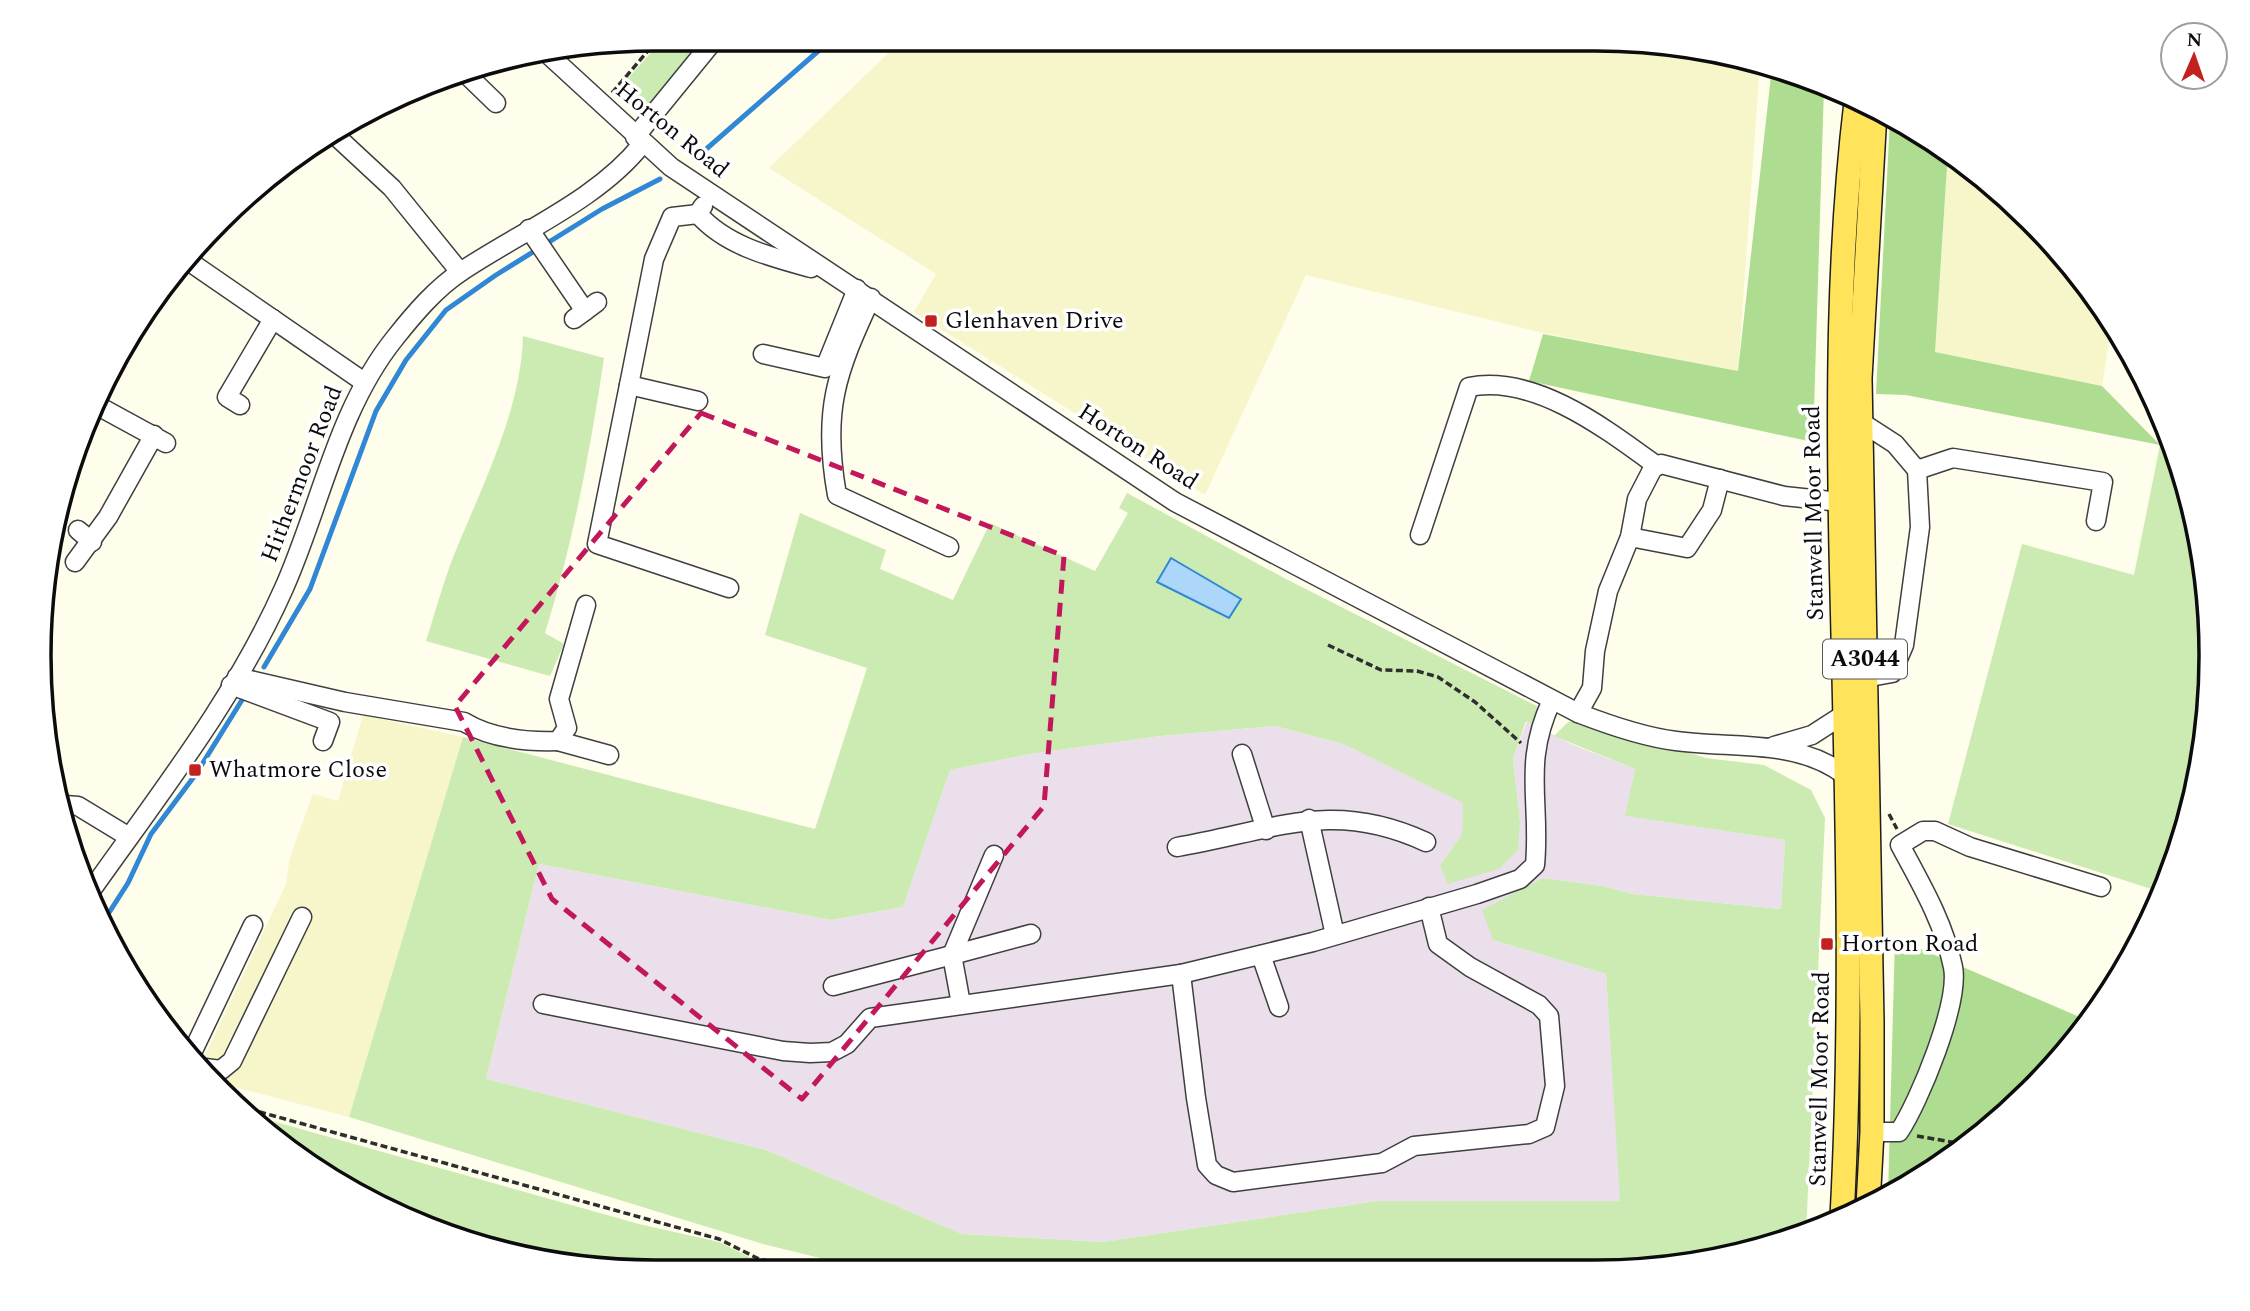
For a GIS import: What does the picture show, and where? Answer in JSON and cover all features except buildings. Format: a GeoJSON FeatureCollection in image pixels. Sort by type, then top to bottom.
{"type":"FeatureCollection","features":[{"type":"Feature","properties":{"kind":"main road","name":"Stanwell Moor Road"},"geometry":{"type":"LineString","coordinates":[[1842,1207],[1849,984],[1839,375],[1843,266],[1855,110]]}},
{"type":"Feature","properties":{"kind":"main road","name":"Stanwell Moor Road"},"geometry":{"type":"LineString","coordinates":[[1869,1194],[1872,1132],[1861,422],[1864,270],[1874,120]]}},
{"type":"Feature","properties":{"kind":"street","name":"Hithermoor Road"},"geometry":{"type":"LineString","coordinates":[[96,884],[234,681],[284,589],[364,382],[394,339],[436,291],[460,272],[532,233],[608,179],[705,51]]}},
{"type":"Feature","properties":{"kind":"street","name":"Horton Road"},"geometry":{"type":"LineString","coordinates":[[554,60],[639,141],[710,194],[1174,502],[1578,713],[1607,724],[1675,741],[1767,748],[1813,755],[1846,776]]}},
{"type":"Feature","properties":{"kind":"street"},"geometry":{"type":"LineString","coordinates":[[472,79],[496,103]]}},
{"type":"Feature","properties":{"kind":"street"},"geometry":{"type":"LineString","coordinates":[[340,140],[392,188],[460,272]]}},
{"type":"Feature","properties":{"kind":"street"},"geometry":{"type":"LineString","coordinates":[[698,214],[710,194]]}},
{"type":"Feature","properties":{"kind":"street"},"geometry":{"type":"LineString","coordinates":[[698,214],[710,227],[763,255],[826,272]]}},
{"type":"Feature","properties":{"kind":"street"},"geometry":{"type":"LineString","coordinates":[[698,214],[672,217],[654,259],[597,544],[730,588]]}},
{"type":"Feature","properties":{"kind":"street"},"geometry":{"type":"LineString","coordinates":[[532,233],[585,310]]}},
{"type":"Feature","properties":{"kind":"street"},"geometry":{"type":"LineString","coordinates":[[194,265],[364,382]]}},
{"type":"Feature","properties":{"kind":"street"},"geometry":{"type":"LineString","coordinates":[[763,354],[825,368],[864,294]]}},
{"type":"Feature","properties":{"kind":"street"},"geometry":{"type":"LineString","coordinates":[[864,294],[835,386],[829,450],[837,495],[949,547]]}},
{"type":"Feature","properties":{"kind":"street"},"geometry":{"type":"LineString","coordinates":[[240,405],[227,397],[273,319]]}},
{"type":"Feature","properties":{"kind":"street"},"geometry":{"type":"LineString","coordinates":[[1420,535],[1469,387],[1485,384],[1517,387],[1593,419],[1657,466],[1784,496],[1840,502]]}},
{"type":"Feature","properties":{"kind":"street"},"geometry":{"type":"LineString","coordinates":[[629,385],[698,401]]}},
{"type":"Feature","properties":{"kind":"street"},"geometry":{"type":"LineString","coordinates":[[75,562],[92,542],[160,439],[104,409]]}},
{"type":"Feature","properties":{"kind":"street"},"geometry":{"type":"LineString","coordinates":[[1861,422],[1895,444],[1917,470],[1920,527],[1904,645],[1892,673],[1865,678]]}},
{"type":"Feature","properties":{"kind":"street"},"geometry":{"type":"LineString","coordinates":[[1917,470],[1953,458],[2104,482],[2096,520]]}},
{"type":"Feature","properties":{"kind":"street"},"geometry":{"type":"LineString","coordinates":[[1578,713],[1592,688],[1595,651],[1608,591],[1630,537],[1637,499],[1653,468],[1657,466]]}},
{"type":"Feature","properties":{"kind":"street"},"geometry":{"type":"LineString","coordinates":[[1630,537],[1687,548],[1712,510],[1720,480]]}},
{"type":"Feature","properties":{"kind":"street"},"geometry":{"type":"LineString","coordinates":[[78,530],[92,542]]}},
{"type":"Feature","properties":{"kind":"street"},"geometry":{"type":"LineString","coordinates":[[558,741],[567,728],[559,699],[586,605]]}},
{"type":"Feature","properties":{"kind":"street"},"geometry":{"type":"LineString","coordinates":[[234,681],[464,722],[478,731],[529,742],[558,741],[609,755]]}},
{"type":"Feature","properties":{"kind":"street"},"geometry":{"type":"LineString","coordinates":[[234,681],[330,722],[323,741]]}},
{"type":"Feature","properties":{"kind":"street"},"geometry":{"type":"LineString","coordinates":[[543,1004],[783,1051],[832,1052],[847,1044],[870,1018],[1181,974],[1261,955],[1429,907],[1520,879],[1535,865],[1535,750],[1538,728],[1552,700]]}},
{"type":"Feature","properties":{"kind":"street","name":"Horton Road"},"geometry":{"type":"LineString","coordinates":[[1767,748],[1812,735],[1843,715]]}},
{"type":"Feature","properties":{"kind":"street"},"geometry":{"type":"LineString","coordinates":[[1242,754],[1266,830]]}},
{"type":"Feature","properties":{"kind":"street"},"geometry":{"type":"LineString","coordinates":[[69,805],[78,806],[129,837]]}},
{"type":"Feature","properties":{"kind":"street"},"geometry":{"type":"LineString","coordinates":[[1177,847],[1309,819],[1340,818],[1393,827],[1426,842]]}},
{"type":"Feature","properties":{"kind":"street"},"geometry":{"type":"LineString","coordinates":[[1309,819],[1335,935]]}},
{"type":"Feature","properties":{"kind":"street"},"geometry":{"type":"LineString","coordinates":[[1872,1132],[1899,1132],[1916,1108],[1947,1020],[1954,970],[1942,925],[1900,845],[1923,831],[1935,831],[1970,847],[2101,887]]}},
{"type":"Feature","properties":{"kind":"street"},"geometry":{"type":"LineString","coordinates":[[961,1004],[952,955],[994,855]]}},
{"type":"Feature","properties":{"kind":"street"},"geometry":{"type":"LineString","coordinates":[[1181,974],[1207,1165],[1216,1175],[1233,1182],[1382,1163],[1415,1146],[1529,1134],[1545,1127],[1555,1086],[1549,1016],[1539,1005],[1470,967],[1438,944],[1429,907]]}},
{"type":"Feature","properties":{"kind":"street"},"geometry":{"type":"LineString","coordinates":[[215,1069],[221,1070],[232,1061],[302,918]]}},
{"type":"Feature","properties":{"kind":"street"},"geometry":{"type":"LineString","coordinates":[[195,1047],[253,925]]}},
{"type":"Feature","properties":{"kind":"street"},"geometry":{"type":"LineString","coordinates":[[833,986],[1031,934]]}},
{"type":"Feature","properties":{"kind":"street"},"geometry":{"type":"LineString","coordinates":[[1261,955],[1279,1007]]}},
{"type":"Feature","properties":{"kind":"path"},"geometry":{"type":"LineString","coordinates":[[602,106],[647,51]]}},
{"type":"Feature","properties":{"kind":"path"},"geometry":{"type":"LineString","coordinates":[[1328,645],[1381,670],[1417,671],[1438,677],[1475,702],[1520,741],[1535,750]]}},
{"type":"Feature","properties":{"kind":"path"},"geometry":{"type":"LineString","coordinates":[[259,1112],[719,1239],[763,1260]]}},
{"type":"Feature","properties":{"kind":"path"},"geometry":{"type":"LineString","coordinates":[[1899,1132],[1953,1142]]}},
{"type":"Feature","properties":{"kind":"highlighted area"},"geometry":{"type":"Polygon","coordinates":[[[701,413],[1064,556],[1044,806],[802,1099],[552,899],[455,706],[701,413]]]}},
{"type":"Feature","properties":{"kind":"shaded area"},"geometry":{"type":"Polygon","coordinates":[[[1527,721],[1571,744],[1635,769],[1626,816],[1785,840],[1781,909],[1633,894],[1602,886],[1543,878],[1493,940],[1606,974],[1621,1201],[1377,1201],[1103,1242],[962,1234],[766,1150],[486,1079],[539,864],[831,920],[903,907],[950,770],[1030,754],[1161,736],[1275,726],[1343,744],[1464,803],[1462,834],[1440,865],[1520,821],[1513,759],[1527,721]]]}},
{"type":"Feature","properties":{"kind":"green space"},"geometry":{"type":"Polygon","coordinates":[[[652,51],[691,51],[649,114],[621,86],[652,51]]]}},
{"type":"Feature","properties":{"kind":"green space"},"geometry":{"type":"Polygon","coordinates":[[[891,51],[1634,52],[1712,62],[1759,74],[1738,371],[1543,333],[1306,275],[1205,495],[914,312],[936,274],[769,168],[891,51]]]}},
{"type":"Feature","properties":{"kind":"green space"},"geometry":{"type":"Polygon","coordinates":[[[1771,77],[1824,96],[1813,442],[1529,381],[1543,334],[1738,371],[1771,77]]]}},
{"type":"Feature","properties":{"kind":"green space"},"geometry":{"type":"Polygon","coordinates":[[[1890,128],[1947,165],[1935,352],[2102,386],[2160,445],[1906,395],[1876,394],[1890,128]]]}},
{"type":"Feature","properties":{"kind":"green space"},"geometry":{"type":"Polygon","coordinates":[[[1947,165],[1993,201],[2049,257],[2074,287],[2109,339],[2102,386],[1935,352],[1947,165]]]}},
{"type":"Feature","properties":{"kind":"green space"},"geometry":{"type":"Polygon","coordinates":[[[523,336],[604,358],[580,497],[545,633],[564,644],[550,676],[426,641],[450,566],[508,420],[521,364],[523,336]]]}},
{"type":"Feature","properties":{"kind":"green space"},"geometry":{"type":"Polygon","coordinates":[[[2161,445],[2179,499],[2188,538],[2198,616],[2199,656],[2198,695],[2188,773],[2179,812],[2152,889],[1948,824],[2022,544],[2134,575],[2161,445]]]}},
{"type":"Feature","properties":{"kind":"green space"},"geometry":{"type":"Polygon","coordinates":[[[1127,493],[1286,579],[1537,706],[1534,725],[1526,721],[1513,759],[1520,821],[1518,850],[1499,869],[1448,884],[1440,865],[1462,834],[1463,803],[1343,744],[1275,726],[1161,736],[1030,754],[950,770],[903,907],[831,920],[539,864],[486,1079],[766,1150],[962,1234],[1103,1242],[1377,1201],[1620,1201],[1606,974],[1493,940],[1482,910],[1543,878],[1602,886],[1633,894],[1781,909],[1785,840],[1625,816],[1635,769],[1554,736],[1567,723],[1577,719],[1706,758],[1764,765],[1811,790],[1825,818],[1807,1221],[1751,1240],[1712,1249],[1634,1259],[828,1260],[763,1244],[349,1117],[463,737],[815,829],[867,668],[765,635],[800,513],[886,550],[880,569],[953,600],[990,523],[1095,571],[1128,513],[1119,508],[1127,493]]]}},
{"type":"Feature","properties":{"kind":"green space"},"geometry":{"type":"Polygon","coordinates":[[[363,715],[463,737],[349,1117],[231,1086],[204,1057],[286,884],[290,857],[313,794],[338,801],[363,715]]]}},
{"type":"Feature","properties":{"kind":"green space"},"geometry":{"type":"Polygon","coordinates":[[[1895,938],[2079,1017],[2049,1054],[1993,1110],[1963,1135],[1888,1184],[1895,938]]]}},
{"type":"Feature","properties":{"kind":"green space"},"geometry":{"type":"Polygon","coordinates":[[[269,1120],[639,1224],[719,1242],[755,1260],[616,1259],[538,1249],[499,1240],[424,1214],[388,1198],[320,1158],[269,1120]]]}},
{"type":"Feature","properties":{"kind":"water"},"geometry":{"type":"Polygon","coordinates":[[[1171,558],[1241,599],[1229,618],[1157,582],[1171,558]]]}},
{"type":"Feature","properties":{"kind":"waterway"},"geometry":{"type":"LineString","coordinates":[[696,158],[818,51]]}},
{"type":"Feature","properties":{"kind":"waterway"},"geometry":{"type":"LineString","coordinates":[[264,667],[310,589],[376,411],[406,360],[446,310],[496,275],[602,209],[660,179]]}},
{"type":"Feature","properties":{"kind":"waterway"},"geometry":{"type":"LineString","coordinates":[[109,913],[128,883],[151,834],[196,774],[242,700]]}},
{"type":"Feature","properties":{"kind":"place","name":"Glenhaven Drive"},"geometry":{"type":"Point","coordinates":[931,321]}},
{"type":"Feature","properties":{"kind":"place","name":"Whatmore Close"},"geometry":{"type":"Point","coordinates":[195,770]}},
{"type":"Feature","properties":{"kind":"place","name":"Horton Road"},"geometry":{"type":"Point","coordinates":[1827,944]}}]}
